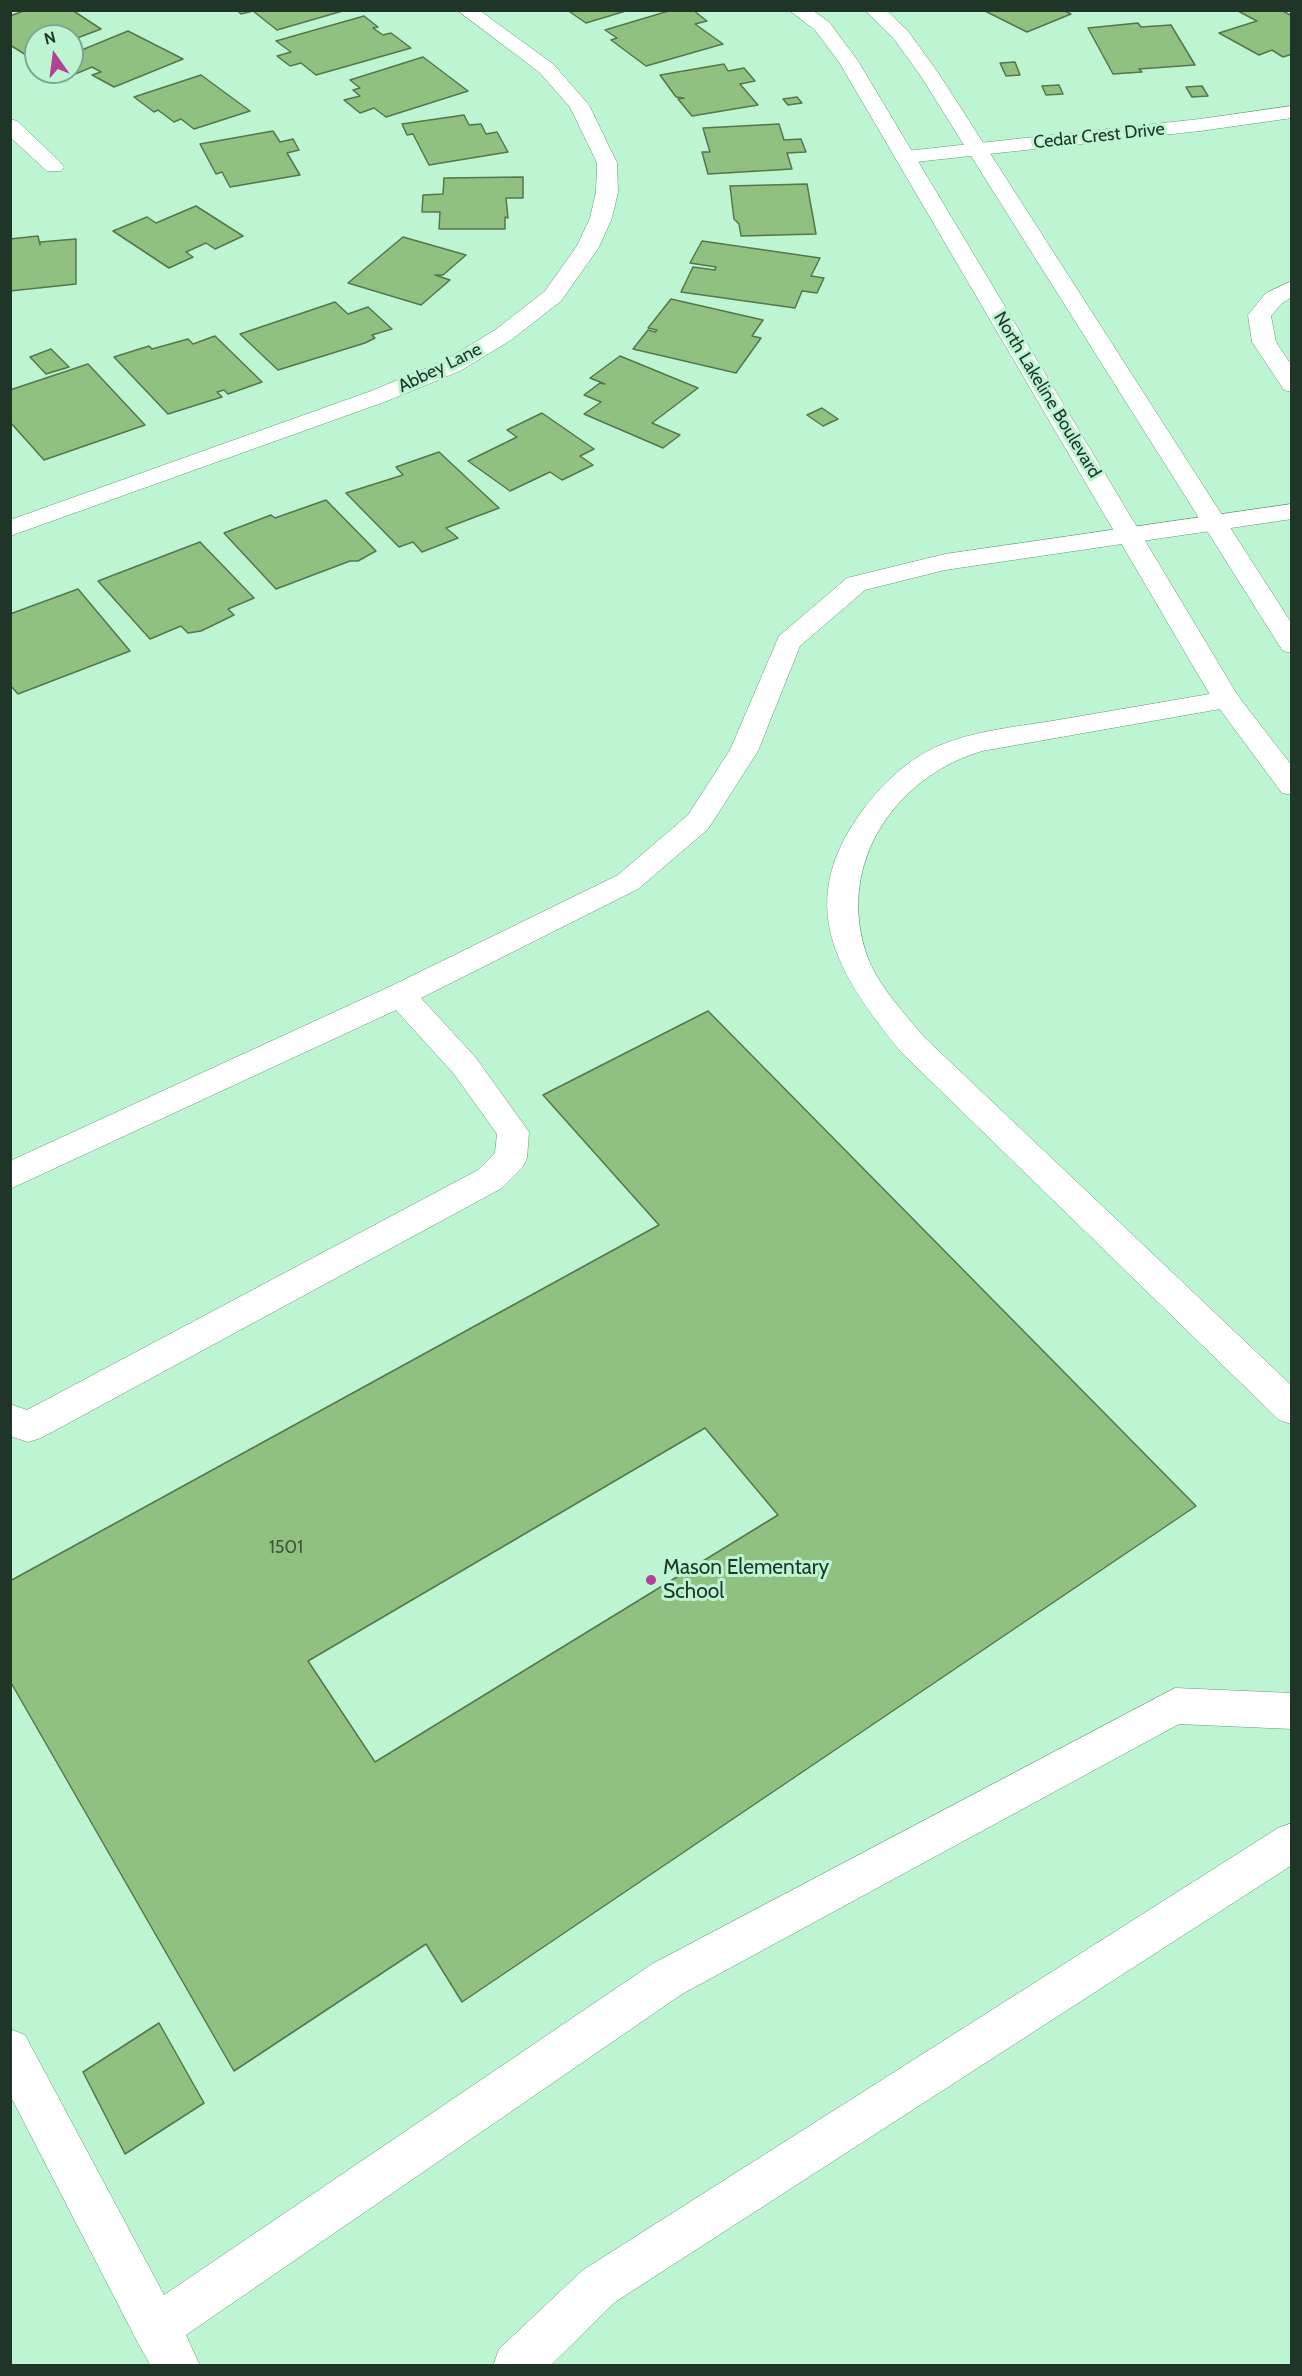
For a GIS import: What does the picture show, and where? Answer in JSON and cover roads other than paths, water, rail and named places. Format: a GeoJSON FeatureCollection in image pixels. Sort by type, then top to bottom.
{"type":"FeatureCollection","features":[{"type":"Feature","properties":{"kind":"main road","name":"Abbey Lane"},"geometry":{"type":"LineString","coordinates":[[10,529],[379,396],[452,366],[503,335],[553,296],[588,247],[601,218],[607,192],[607,164],[579,105],[546,68],[466,10]]}},
{"type":"Feature","properties":{"kind":"main road","name":"North Lakeline Boulevard"},"geometry":{"type":"LineString","coordinates":[[798,10],[822,26],[848,61],[1227,700],[1292,786]]}},
{"type":"Feature","properties":{"kind":"main road"},"geometry":{"type":"LineString","coordinates":[[874,10],[901,35],[978,150],[1292,645]]}},
{"type":"Feature","properties":{"kind":"main road","name":"Cedar Crest Drive"},"geometry":{"type":"LineString","coordinates":[[906,157],[1200,125],[1292,112]]}},
{"type":"Feature","properties":{"kind":"main road"},"geometry":{"type":"LineString","coordinates":[[10,125],[54,167]]}},
{"type":"Feature","properties":{"kind":"main road"},"geometry":{"type":"LineString","coordinates":[[1292,288],[1274,298],[1259,315],[1264,342],[1292,385]]}},
{"type":"Feature","properties":{"kind":"main road"},"geometry":{"type":"LineString","coordinates":[[10,1176],[400,995],[628,882],[698,822],[744,751],[788,642],[856,584],[945,562],[1216,524],[1292,511]]}},
{"type":"Feature","properties":{"kind":"main road"},"geometry":{"type":"LineString","coordinates":[[1227,700],[981,742],[949,751],[923,765],[864,826],[848,858],[842,896],[855,962],[879,1004],[914,1045],[1292,1408]]}},
{"type":"Feature","properties":{"kind":"main road"},"geometry":{"type":"LineString","coordinates":[[10,1419],[28,1427],[490,1179],[511,1158],[513,1132],[465,1066],[400,995]]}},
{"type":"Feature","properties":{"kind":"main road"},"geometry":{"type":"LineString","coordinates":[[10,2050],[166,2347],[678,1973],[1175,1706],[1292,1711]]}},
{"type":"Feature","properties":{"kind":"main road"},"geometry":{"type":"LineString","coordinates":[[516,2366],[599,2286],[1292,1842]]}},
{"type":"Feature","properties":{"kind":"place","name":"Mason Elementary School"},"geometry":{"type":"Point","coordinates":[651,1580]}}]}
